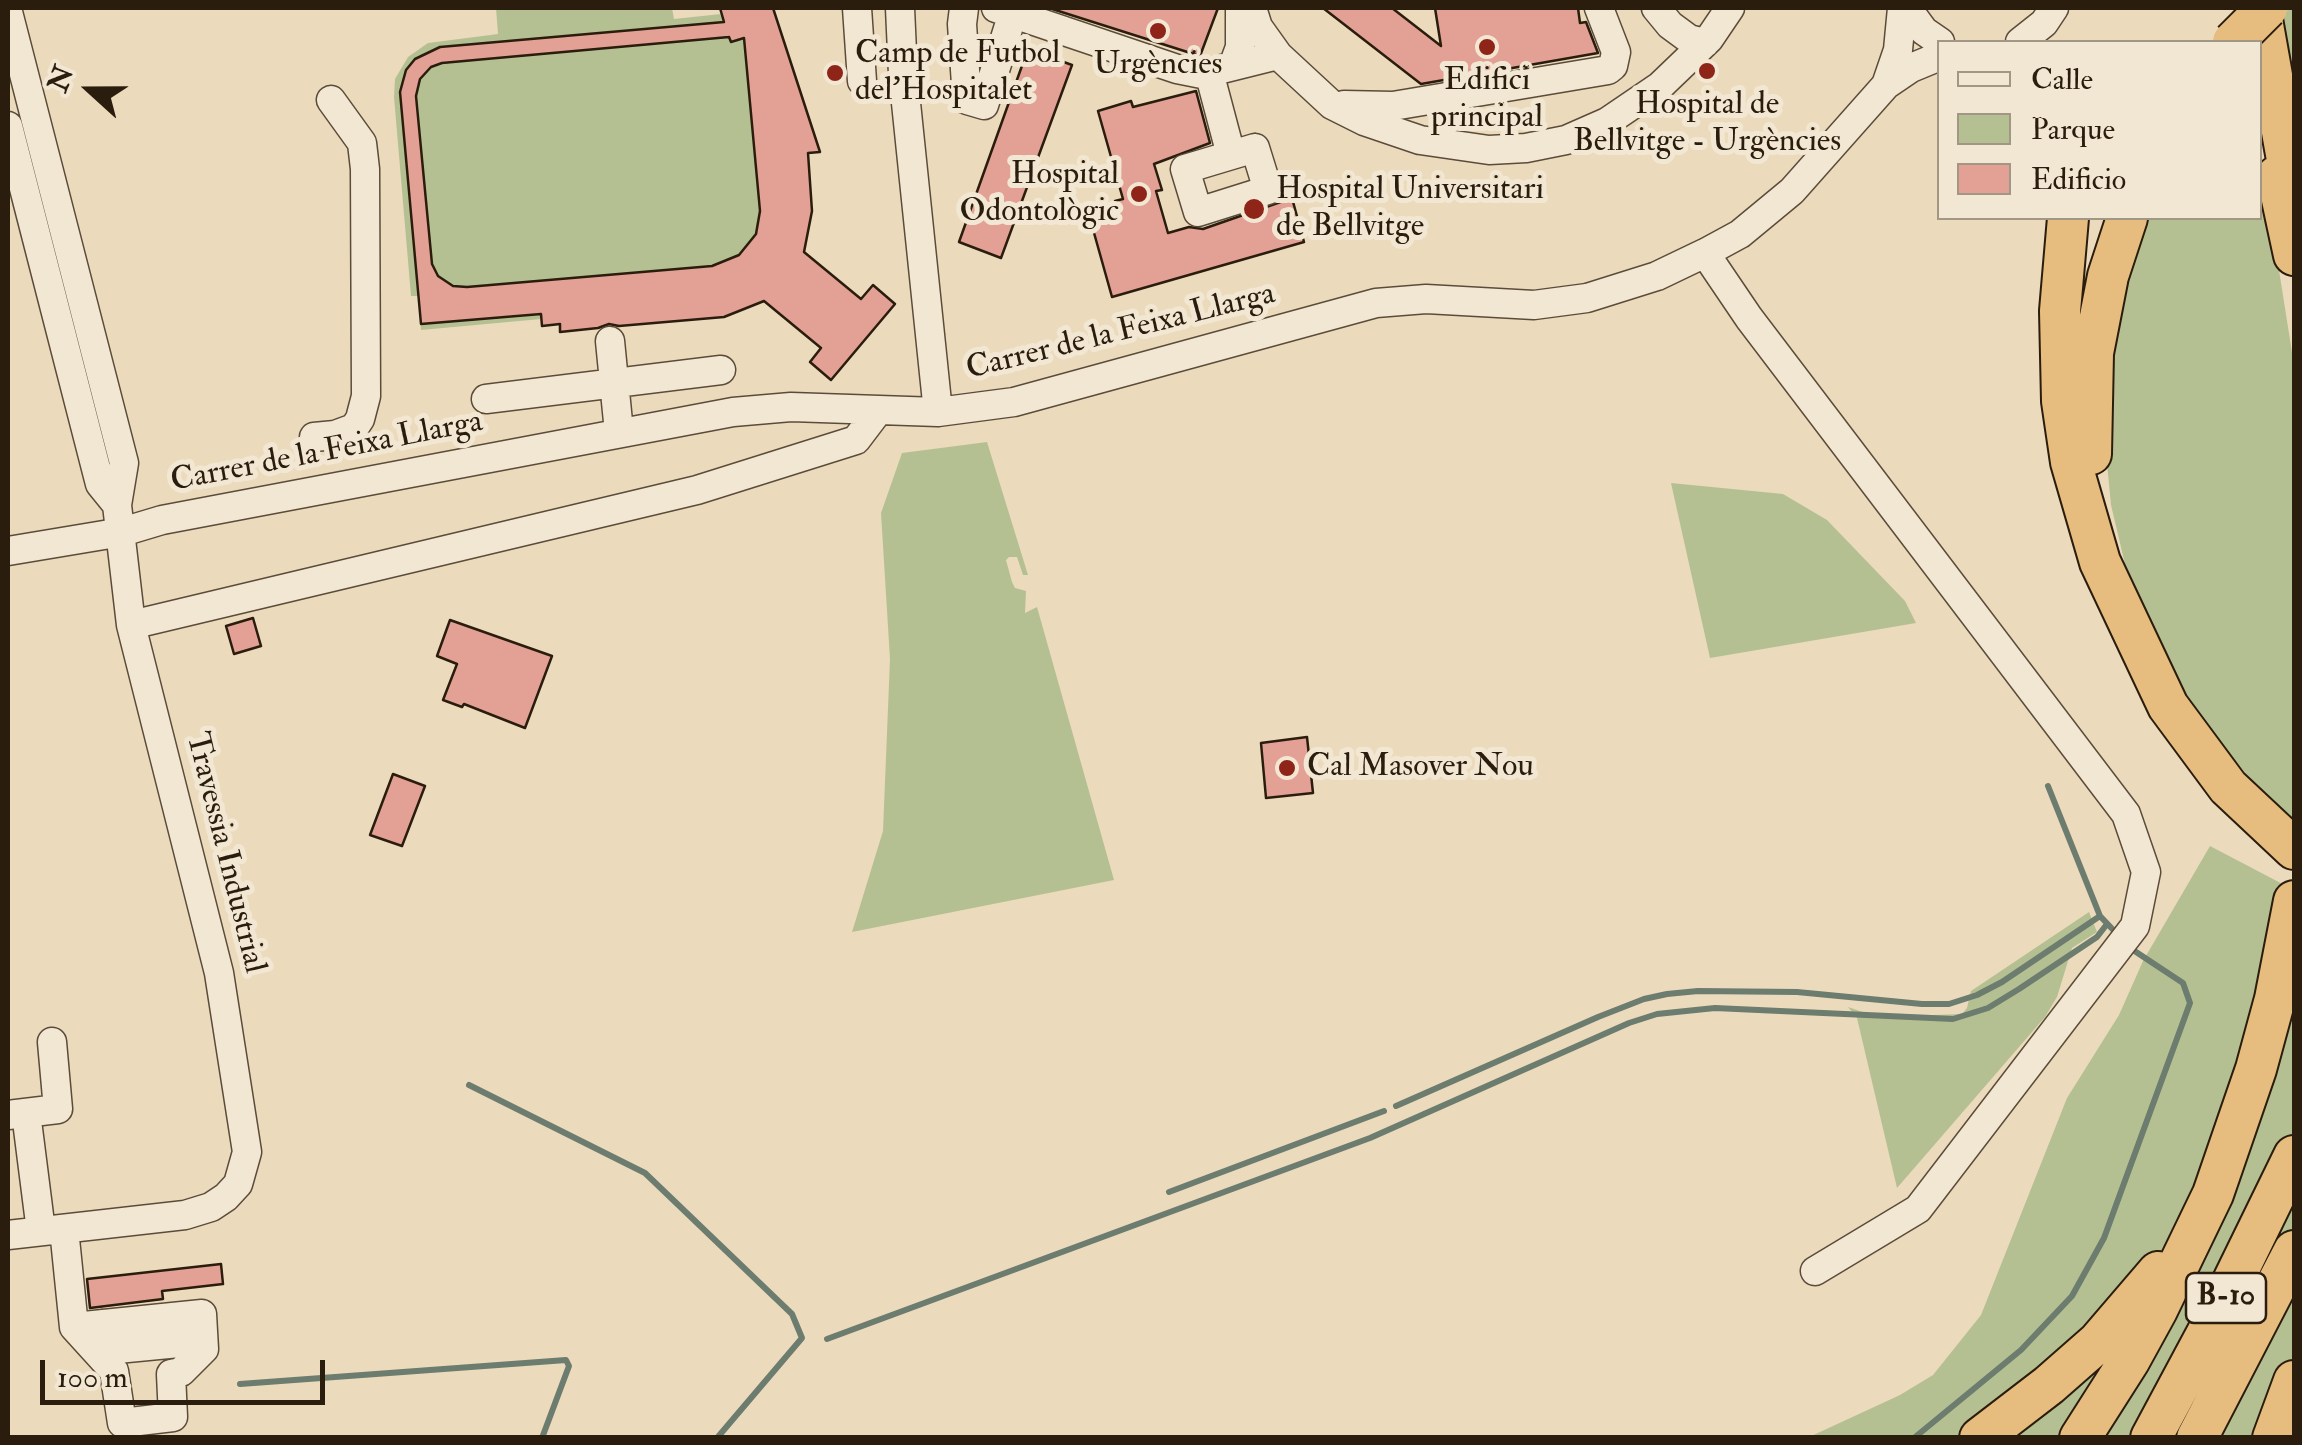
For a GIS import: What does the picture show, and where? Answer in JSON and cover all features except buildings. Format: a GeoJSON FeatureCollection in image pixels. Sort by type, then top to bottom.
{"type":"FeatureCollection","features":[{"type":"Feature","properties":{"kind":"highway"},"geometry":{"type":"LineString","coordinates":[[2242,8],[2251,40]]}},
{"type":"Feature","properties":{"kind":"highway"},"geometry":{"type":"LineString","coordinates":[[2236,40],[2264,8]]}},
{"type":"Feature","properties":{"kind":"highway"},"geometry":{"type":"LineString","coordinates":[[2264,8],[2294,199]]}},
{"type":"Feature","properties":{"kind":"highway"},"geometry":{"type":"LineString","coordinates":[[2262,94],[2294,255]]}},
{"type":"Feature","properties":{"kind":"highway"},"geometry":{"type":"LineString","coordinates":[[2068,220],[2060,374],[2066,432],[2100,562],[2152,676],[2190,739],[2228,787],[2294,850]]}},
{"type":"Feature","properties":{"kind":"highway"},"geometry":{"type":"LineString","coordinates":[[2118,600],[2103,547],[2096,500],[2090,392],[2099,316],[2126,220]]}},
{"type":"Feature","properties":{"kind":"highway"},"geometry":{"type":"LineString","coordinates":[[2080,1438],[2129,1361],[2213,1194],[2236,1134],[2275,1000],[2294,900]]}},
{"type":"Feature","properties":{"kind":"highway"},"geometry":{"type":"LineString","coordinates":[[1980,1438],[2049,1386],[2098,1342],[2139,1297],[2177,1246],[2236,1134]]}},
{"type":"Feature","properties":{"kind":"highway","name":"B-10"},"geometry":{"type":"LineString","coordinates":[[2151,1438],[2227,1295],[2294,1156]]}},
{"type":"Feature","properties":{"kind":"highway","name":"B-10"},"geometry":{"type":"LineString","coordinates":[[2196,1438],[2294,1251]]}},
{"type":"Feature","properties":{"kind":"highway"},"geometry":{"type":"LineString","coordinates":[[2217,1438],[2294,1272]]}},
{"type":"Feature","properties":{"kind":"highway"},"geometry":{"type":"LineString","coordinates":[[2273,1438],[2294,1381]]}},
{"type":"Feature","properties":{"kind":"street"},"geometry":{"type":"LineString","coordinates":[[857,8],[862,81]]}},
{"type":"Feature","properties":{"kind":"street"},"geometry":{"type":"LineString","coordinates":[[900,8],[903,74],[938,412]]}},
{"type":"Feature","properties":{"kind":"street"},"geometry":{"type":"LineString","coordinates":[[964,8],[967,100],[984,106],[1005,10],[1177,69],[1221,69],[1278,55]]}},
{"type":"Feature","properties":{"kind":"street"},"geometry":{"type":"LineString","coordinates":[[1231,155],[1221,69],[1240,47],[1240,8]]}},
{"type":"Feature","properties":{"kind":"street"},"geometry":{"type":"LineString","coordinates":[[1252,8],[1258,27],[1278,55],[1326,110],[1420,140],[1489,150],[1566,140],[1608,122],[1660,86],[1705,42],[1730,8]]}},
{"type":"Feature","properties":{"kind":"street"},"geometry":{"type":"LineString","coordinates":[[1326,110],[1394,106],[1608,70],[1616,52],[1599,8]]}},
{"type":"Feature","properties":{"kind":"street"},"geometry":{"type":"LineString","coordinates":[[1656,8],[1688,39],[1705,42]]}},
{"type":"Feature","properties":{"kind":"street"},"geometry":{"type":"LineString","coordinates":[[1904,8],[1937,40]]}},
{"type":"Feature","properties":{"kind":"street","name":"Carrer de la Feixa Llarga"},"geometry":{"type":"LineString","coordinates":[[1886,84],[1898,50],[1904,8]]}},
{"type":"Feature","properties":{"kind":"street"},"geometry":{"type":"LineString","coordinates":[[2023,40],[2044,24],[2054,8]]}},
{"type":"Feature","properties":{"kind":"street","name":"Travessia Industrial"},"geometry":{"type":"LineString","coordinates":[[8,12],[124,463],[119,518],[130,624],[219,973],[247,1152],[238,1184],[211,1206],[185,1215],[52,1230]]}},
{"type":"Feature","properties":{"kind":"street","name":"Carrer de la Feixa Llarga"},"geometry":{"type":"LineString","coordinates":[[8,552],[119,518],[162,520],[619,432],[766,408],[938,412],[1014,402],[1376,303],[1426,299],[1534,305],[1587,298],[1657,276],[1740,234],[1801,182],[1886,84],[1937,57]]}},
{"type":"Feature","properties":{"kind":"street"},"geometry":{"type":"LineString","coordinates":[[314,437],[354,428],[366,396],[364,156],[362,144],[332,100]]}},
{"type":"Feature","properties":{"kind":"street","name":"Travessia Industrial"},"geometry":{"type":"LineString","coordinates":[[8,126],[100,484],[119,518]]}},
{"type":"Feature","properties":{"kind":"street"},"geometry":{"type":"LineString","coordinates":[[1705,253],[1749,318],[2126,814],[2146,872],[2135,926],[1918,1209],[1815,1271]]}},
{"type":"Feature","properties":{"kind":"street"},"geometry":{"type":"LineString","coordinates":[[610,340],[619,432]]}},
{"type":"Feature","properties":{"kind":"street"},"geometry":{"type":"LineString","coordinates":[[486,398],[720,370]]}},
{"type":"Feature","properties":{"kind":"street"},"geometry":{"type":"LineString","coordinates":[[130,624],[697,490],[856,440],[878,411]]}},
{"type":"Feature","properties":{"kind":"street"},"geometry":{"type":"LineString","coordinates":[[52,1042],[58,1109],[16,1114],[52,1230],[74,1326],[114,1371],[122,1423],[173,1417],[171,1374],[180,1372],[204,1348],[202,1314],[184,1316],[179,1343],[117,1348],[102,1324],[74,1326]]}},
{"type":"Feature","properties":{"kind":"street"},"geometry":{"type":"LineString","coordinates":[[8,1235],[52,1230]]}},
{"type":"Feature","properties":{"kind":"green space"},"geometry":{"type":"Polygon","coordinates":[[[496,8],[672,8],[674,19],[721,14],[720,8],[773,8],[820,152],[808,154],[812,211],[804,252],[861,299],[873,285],[895,304],[831,380],[810,362],[820,348],[764,302],[724,317],[560,332],[559,325],[542,326],[541,319],[421,330],[418,296],[411,296],[395,79],[408,57],[428,43],[498,34],[496,8]]]}},
{"type":"Feature","properties":{"kind":"green space"},"geometry":{"type":"Polygon","coordinates":[[[2294,8],[2294,122],[2274,22],[2294,8]]]}},
{"type":"Feature","properties":{"kind":"green space"},"geometry":{"type":"Polygon","coordinates":[[[2262,163],[2294,365],[2293,831],[2268,807],[2258,788],[2196,714],[2191,713],[2129,581],[2111,505],[2106,453],[2112,326],[2141,220],[2262,220],[2262,163]]]}},
{"type":"Feature","properties":{"kind":"green space"},"geometry":{"type":"Polygon","coordinates":[[[987,442],[1028,575],[1023,575],[1017,557],[1009,557],[1006,560],[1012,582],[1015,588],[1026,591],[1025,613],[1037,607],[1114,880],[852,932],[883,831],[890,659],[881,513],[902,453],[987,442]]]}},
{"type":"Feature","properties":{"kind":"green space"},"geometry":{"type":"Polygon","coordinates":[[[1671,483],[1783,494],[1827,520],[1905,601],[1916,623],[1710,658],[1671,483]]]}},
{"type":"Feature","properties":{"kind":"green space"},"geometry":{"type":"Polygon","coordinates":[[[2210,846],[2294,890],[2294,1437],[1807,1438],[1900,1395],[1933,1375],[1981,1315],[2067,1098],[2119,1015],[2143,961],[2210,846]]]}},
{"type":"Feature","properties":{"kind":"green space"},"geometry":{"type":"Polygon","coordinates":[[[2089,912],[2097,932],[2072,948],[2057,997],[2045,1017],[1897,1188],[1857,1018],[1848,1007],[1877,1017],[1962,1014],[1971,991],[2089,912]]]}},
{"type":"Feature","properties":{"kind":"waterway"},"geometry":{"type":"LineString","coordinates":[[2048,786],[2100,916],[2118,935]]}},
{"type":"Feature","properties":{"kind":"waterway"},"geometry":{"type":"LineString","coordinates":[[1396,1106],[1598,1017],[1667,994],[1797,992],[1949,1004],[2002,982],[2100,916]]}},
{"type":"Feature","properties":{"kind":"waterway"},"geometry":{"type":"LineString","coordinates":[[827,1339],[1370,1138],[1629,1023],[1657,1014],[1715,1008],[1953,1019],[1988,1008],[2019,989],[2097,937],[2107,924]]}},
{"type":"Feature","properties":{"kind":"waterway"},"geometry":{"type":"LineString","coordinates":[[1914,1438],[2021,1350],[2072,1296],[2104,1238],[2190,1003],[2183,983],[2130,948]]}},
{"type":"Feature","properties":{"kind":"waterway"},"geometry":{"type":"LineString","coordinates":[[469,1085],[645,1173],[792,1314],[802,1338],[717,1438]]}},
{"type":"Feature","properties":{"kind":"waterway"},"geometry":{"type":"LineString","coordinates":[[1169,1192],[1384,1111]]}},
{"type":"Feature","properties":{"kind":"waterway"},"geometry":{"type":"LineString","coordinates":[[240,1384],[566,1360],[569,1366],[542,1438]]}},
{"type":"Feature","properties":{"kind":"place","name":"Urgències"},"geometry":{"type":"Point","coordinates":[1158,31]}},
{"type":"Feature","properties":{"kind":"place","name":"Edifici principal"},"geometry":{"type":"Point","coordinates":[1487,47]}},
{"type":"Feature","properties":{"kind":"place","name":"Hospital de Bellvitge - Urgències"},"geometry":{"type":"Point","coordinates":[1707,71]}},
{"type":"Feature","properties":{"kind":"place","name":"Camp de Futbol del'Hospitalet"},"geometry":{"type":"Point","coordinates":[835,73]}},
{"type":"Feature","properties":{"kind":"place","name":"Hospital Odontològic"},"geometry":{"type":"Point","coordinates":[1139,194]}},
{"type":"Feature","properties":{"kind":"place","name":"Hospital Universitari de Bellvitge"},"geometry":{"type":"Point","coordinates":[1254,209]}},
{"type":"Feature","properties":{"kind":"place","name":"Cal Masover Nou"},"geometry":{"type":"Point","coordinates":[1287,768]}}]}
